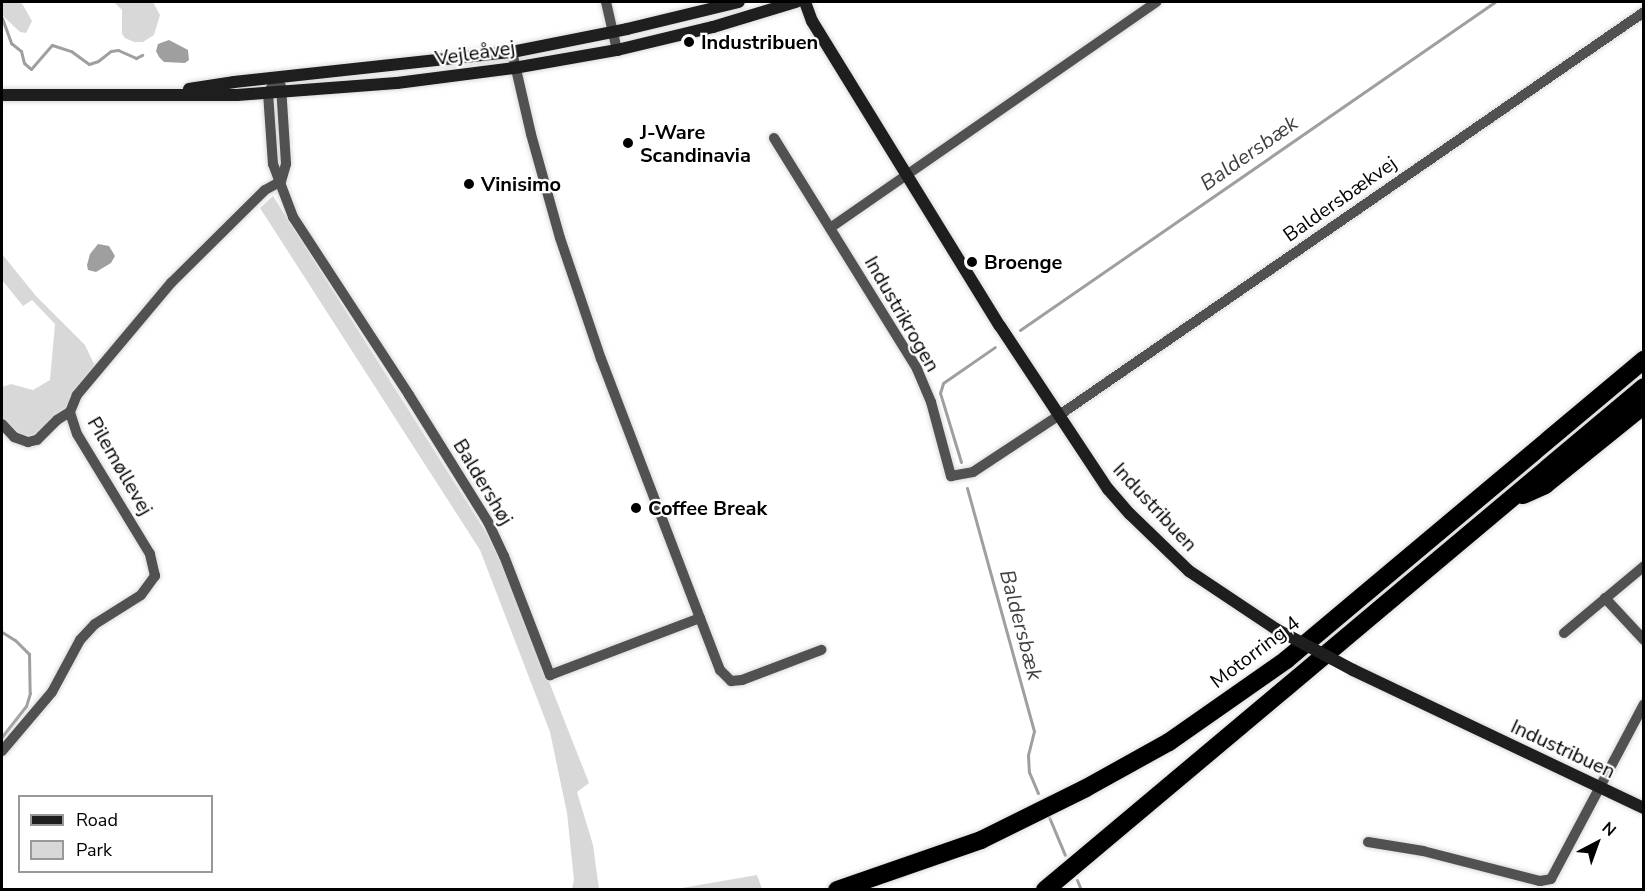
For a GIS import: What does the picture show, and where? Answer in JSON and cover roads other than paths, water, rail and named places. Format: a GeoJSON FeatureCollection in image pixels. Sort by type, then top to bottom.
{"type":"FeatureCollection","features":[{"type":"Feature","properties":{"kind":"highway"},"geometry":{"type":"LineString","coordinates":[[1595,402],[1601,386],[1644,346]]}},
{"type":"Feature","properties":{"kind":"highway","name":"Motorring 4"},"geometry":{"type":"LineString","coordinates":[[837,890],[981,840],[1086,788],[1169,742],[1286,660],[1644,360]]}},
{"type":"Feature","properties":{"kind":"highway"},"geometry":{"type":"LineString","coordinates":[[1045,890],[1644,387]]}},
{"type":"Feature","properties":{"kind":"highway"},"geometry":{"type":"LineString","coordinates":[[1503,504],[1545,485],[1644,405]]}},
{"type":"Feature","properties":{"kind":"street"},"geometry":{"type":"LineString","coordinates":[[606,2],[617,50]]}},
{"type":"Feature","properties":{"kind":"street","name":"Vejleåvej"},"geometry":{"type":"LineString","coordinates":[[152,95],[277,78],[512,52],[613,32],[739,2]]}},
{"type":"Feature","properties":{"kind":"street","name":"Vejleåvej"},"geometry":{"type":"LineString","coordinates":[[2,95],[268,93],[397,83],[514,68],[617,50],[713,27],[796,2]]}},
{"type":"Feature","properties":{"kind":"street","name":"Industribuen"},"geometry":{"type":"LineString","coordinates":[[805,2],[812,21],[1058,416],[1108,489],[1159,543],[1197,577],[1276,629],[1353,670],[1644,808]]}},
{"type":"Feature","properties":{"kind":"street"},"geometry":{"type":"LineString","coordinates":[[830,228],[907,172],[1156,2]]}},
{"type":"Feature","properties":{"kind":"street"},"geometry":{"type":"LineString","coordinates":[[713,27],[734,27],[793,11],[803,14],[812,21]]}},
{"type":"Feature","properties":{"kind":"street","name":"Baldersbækvej"},"geometry":{"type":"LineString","coordinates":[[1058,416],[1644,12]]}},
{"type":"Feature","properties":{"kind":"street"},"geometry":{"type":"LineString","coordinates":[[512,52],[514,68],[560,238],[601,359],[720,670],[731,681],[742,680],[821,650]]}},
{"type":"Feature","properties":{"kind":"street"},"geometry":{"type":"LineString","coordinates":[[268,93],[277,78]]}},
{"type":"Feature","properties":{"kind":"street","name":"Baldershøj"},"geometry":{"type":"LineString","coordinates":[[277,78],[283,92],[286,164],[281,181]]}},
{"type":"Feature","properties":{"kind":"street","name":"Baldershøj"},"geometry":{"type":"LineString","coordinates":[[268,93],[273,164],[293,217],[409,395],[488,522],[504,556],[550,675],[700,618]]}},
{"type":"Feature","properties":{"kind":"street","name":"Industrikrogen"},"geometry":{"type":"LineString","coordinates":[[774,138],[917,369],[931,402],[951,476],[973,472],[1058,416]]}},
{"type":"Feature","properties":{"kind":"street","name":"Pilemøllevej"},"geometry":{"type":"LineString","coordinates":[[2,751],[52,692],[80,640],[95,624],[141,594],[154,576],[150,554],[77,434],[70,412],[77,395],[171,283],[265,190],[281,181]]}},
{"type":"Feature","properties":{"kind":"street"},"geometry":{"type":"LineString","coordinates":[[2,424],[14,437],[28,442],[37,440],[57,420],[70,412]]}},
{"type":"Feature","properties":{"kind":"street"},"geometry":{"type":"LineString","coordinates":[[1564,633],[1644,566]]}},
{"type":"Feature","properties":{"kind":"street"},"geometry":{"type":"LineString","coordinates":[[1605,598],[1644,640]]}},
{"type":"Feature","properties":{"kind":"street"},"geometry":{"type":"LineString","coordinates":[[1368,842],[1423,851],[1546,881],[1556,874],[1644,704]]}},
{"type":"Feature","properties":{"kind":"waterway","name":"Baldersbæk"},"geometry":{"type":"LineString","coordinates":[[1020,330],[1495,2]]}},
{"type":"Feature","properties":{"kind":"waterway"},"geometry":{"type":"LineString","coordinates":[[2,18],[11,43],[21,51],[24,63],[31,69],[52,45],[71,51],[89,64],[98,61],[111,51],[118,50],[136,58],[142,55]]}},
{"type":"Feature","properties":{"kind":"waterway","name":"Baldersbæk"},"geometry":{"type":"LineString","coordinates":[[961,462],[940,393],[943,383],[995,347]]}},
{"type":"Feature","properties":{"kind":"waterway","name":"Baldersbæk"},"geometry":{"type":"LineString","coordinates":[[967,488],[1034,731],[1028,755],[1029,772],[1038,793]]}},
{"type":"Feature","properties":{"kind":"waterway"},"geometry":{"type":"LineString","coordinates":[[2,632],[15,640],[29,654],[30,693],[26,706],[2,737]]}},
{"type":"Feature","properties":{"kind":"waterway","name":"Baldersbæk"},"geometry":{"type":"LineString","coordinates":[[1049,817],[1065,855]]}},
{"type":"Feature","properties":{"kind":"waterway","name":"Baldersbæk"},"geometry":{"type":"LineString","coordinates":[[1077,880],[1081,890]]}},
{"type":"Feature","properties":{"kind":"place","name":"Industribuen"},"geometry":{"type":"Point","coordinates":[689,42]}},
{"type":"Feature","properties":{"kind":"place","name":"J-Ware Scandinavia"},"geometry":{"type":"Point","coordinates":[628,143]}},
{"type":"Feature","properties":{"kind":"place","name":"Vinisimo"},"geometry":{"type":"Point","coordinates":[469,184]}},
{"type":"Feature","properties":{"kind":"place","name":"Broenge"},"geometry":{"type":"Point","coordinates":[972,262]}},
{"type":"Feature","properties":{"kind":"place","name":"Coffee Break"},"geometry":{"type":"Point","coordinates":[636,508]}}]}
